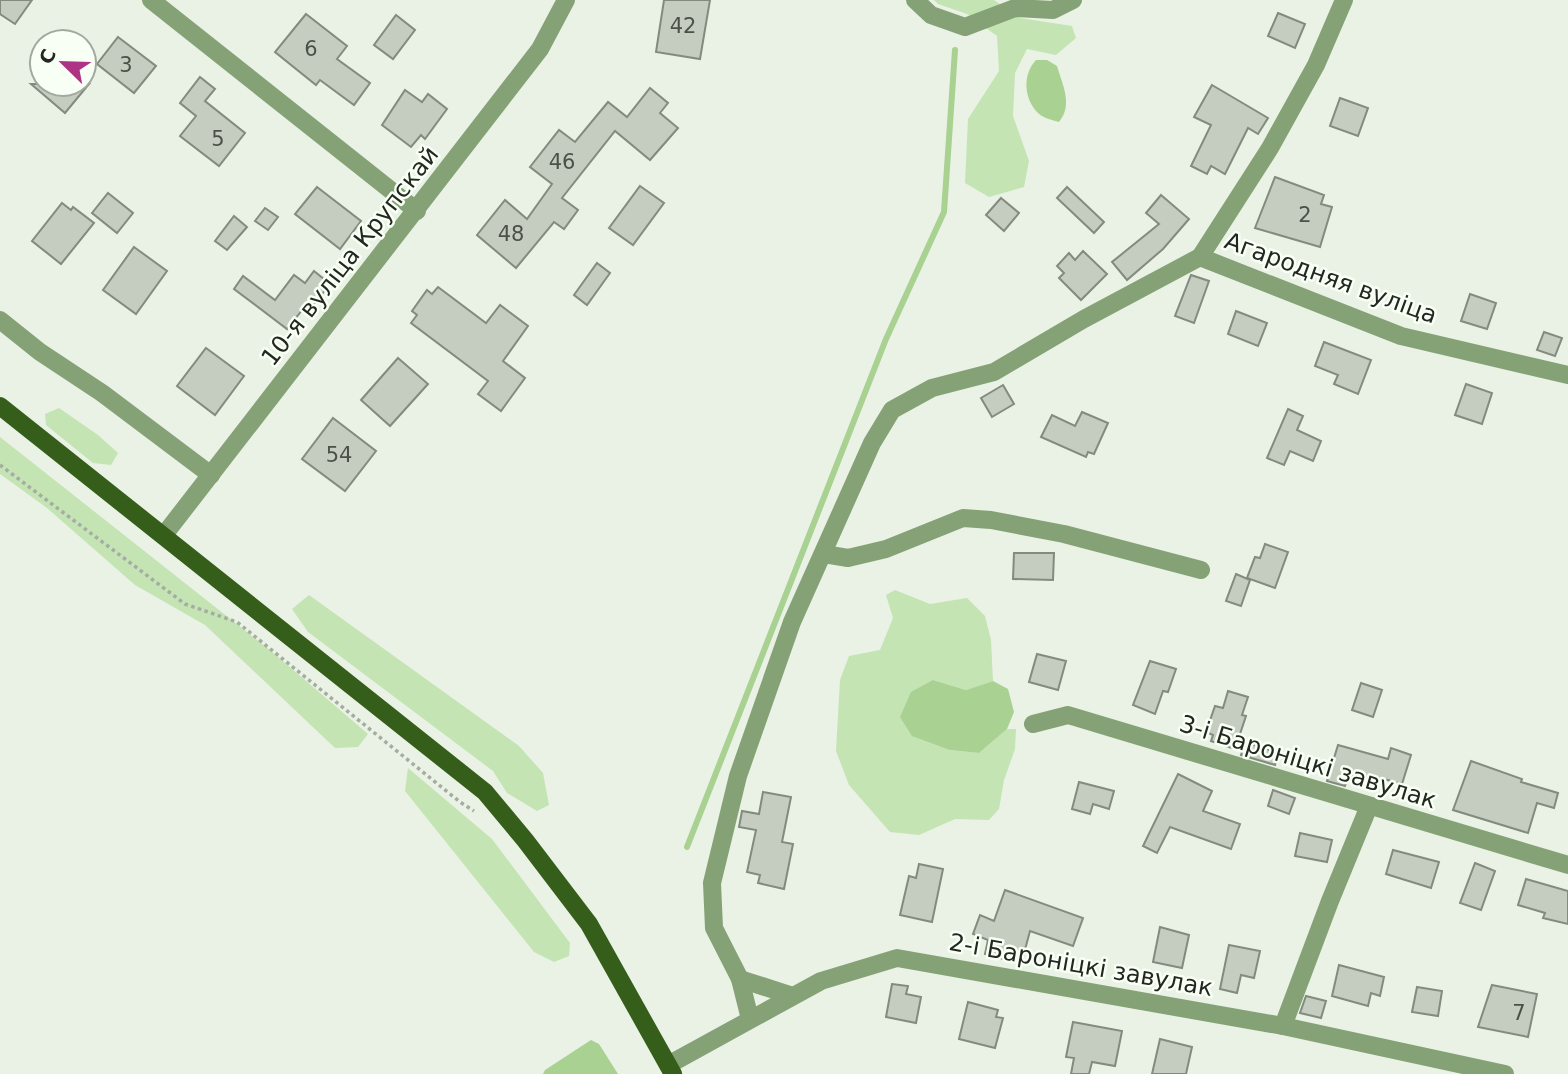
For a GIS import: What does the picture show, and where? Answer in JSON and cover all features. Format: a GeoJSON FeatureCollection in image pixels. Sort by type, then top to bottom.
{"type":"FeatureCollection","features":[{"type":"Feature","properties":{"kind":"main road"},"geometry":{"type":"LineString","coordinates":[[0,406],[485,792],[589,924],[671,1070]]}},
{"type":"Feature","properties":{"kind":"street"},"geometry":{"type":"LineString","coordinates":[[151,0],[416,211]]}},
{"type":"Feature","properties":{"kind":"street","name":"10-я вуліца Крупскай"},"geometry":{"type":"LineString","coordinates":[[164,535],[540,49],[566,0]]}},
{"type":"Feature","properties":{"kind":"street"},"geometry":{"type":"LineString","coordinates":[[915,0],[931,15],[965,27],[1015,8],[1053,10],[1073,0]]}},
{"type":"Feature","properties":{"kind":"street"},"geometry":{"type":"LineString","coordinates":[[750,1019],[740,979],[714,928],[712,883],[738,776],[792,622],[872,443],[892,410],[932,388],[993,372],[1084,319],[1200,257],[1270,148],[1316,65],[1344,0]]}},
{"type":"Feature","properties":{"kind":"street","name":"Агародняя вуліца"},"geometry":{"type":"LineString","coordinates":[[1200,257],[1401,335],[1568,375]]}},
{"type":"Feature","properties":{"kind":"street"},"geometry":{"type":"LineString","coordinates":[[0,320],[40,352],[102,393],[211,475]]}},
{"type":"Feature","properties":{"kind":"street"},"geometry":{"type":"LineString","coordinates":[[824,554],[848,558],[886,549],[963,518],[992,520],[1064,534],[1201,570]]}},
{"type":"Feature","properties":{"kind":"street","name":"3-і Бароніцкі завулак"},"geometry":{"type":"LineString","coordinates":[[1033,724],[1069,715],[1568,864]]}},
{"type":"Feature","properties":{"kind":"street"},"geometry":{"type":"LineString","coordinates":[[1283,1026],[1369,806]]}},
{"type":"Feature","properties":{"kind":"street","name":"2-і Бароніцкі завулак"},"geometry":{"type":"LineString","coordinates":[[671,1070],[750,1019],[821,981],[897,958],[1283,1026],[1505,1074]]}},
{"type":"Feature","properties":{"kind":"street"},"geometry":{"type":"LineString","coordinates":[[740,979],[793,996]]}},
{"type":"Feature","properties":{"kind":"path"},"geometry":{"type":"LineString","coordinates":[[0,465],[184,604],[237,622],[460,802],[482,815]]}},
{"type":"Feature","properties":{"kind":"shaded area"},"geometry":{"type":"Polygon","coordinates":[[[934,0],[994,0],[1020,18],[1072,26],[1076,38],[1056,55],[1027,49],[1015,73],[1013,116],[1029,161],[1024,187],[989,197],[965,183],[968,119],[999,71],[997,36],[967,14],[938,4],[934,0]]]}},
{"type":"Feature","properties":{"kind":"shaded area"},"geometry":{"type":"Polygon","coordinates":[[[1036,60],[1047,60],[1057,66],[1066,102],[1059,122],[1040,115],[1030,101],[1026,87],[1028,73],[1036,60]]]}},
{"type":"Feature","properties":{"kind":"shaded area"},"geometry":{"type":"Polygon","coordinates":[[[59,408],[98,435],[118,453],[111,465],[93,463],[46,425],[45,414],[59,408]]]}},
{"type":"Feature","properties":{"kind":"shaded area"},"geometry":{"type":"Polygon","coordinates":[[[0,437],[271,651],[368,734],[358,747],[335,748],[205,625],[135,585],[47,508],[0,474],[0,437]]]}},
{"type":"Feature","properties":{"kind":"shaded area"},"geometry":{"type":"Polygon","coordinates":[[[895,590],[930,604],[967,598],[985,616],[991,640],[993,681],[966,690],[933,680],[950,750],[979,753],[1007,729],[1016,729],[1015,749],[1004,780],[999,809],[989,820],[955,819],[919,835],[890,832],[849,785],[836,751],[840,680],[849,656],[880,650],[893,618],[886,595],[895,590]]]}},
{"type":"Feature","properties":{"kind":"shaded area"},"geometry":{"type":"Polygon","coordinates":[[[309,595],[519,746],[543,773],[549,805],[537,811],[507,793],[493,771],[308,632],[292,609],[309,595]]]}},
{"type":"Feature","properties":{"kind":"shaded area"},"geometry":{"type":"Polygon","coordinates":[[[933,680],[966,690],[993,681],[1008,689],[1014,712],[1007,729],[979,753],[950,750],[912,736],[900,717],[911,692],[933,680]]]}},
{"type":"Feature","properties":{"kind":"shaded area"},"geometry":{"type":"Polygon","coordinates":[[[408,768],[492,839],[570,943],[569,956],[554,962],[534,952],[405,791],[408,768]]]}},
{"type":"Feature","properties":{"kind":"shaded area"},"geometry":{"type":"Polygon","coordinates":[[[591,1040],[599,1044],[618,1074],[543,1074],[545,1070],[591,1040]]]}},
{"type":"Feature","properties":{"kind":"building"},"geometry":{"type":"Polygon","coordinates":[[[0,0],[32,0],[15,24],[0,14],[0,0]]]}},
{"type":"Feature","properties":{"kind":"building"},"geometry":{"type":"Polygon","coordinates":[[[664,0],[710,0],[700,59],[656,52],[664,0]]]}},
{"type":"Feature","properties":{"kind":"building"},"geometry":{"type":"Polygon","coordinates":[[[1278,13],[1305,24],[1295,48],[1268,36],[1278,13]]]}},
{"type":"Feature","properties":{"kind":"building"},"geometry":{"type":"Polygon","coordinates":[[[306,14],[347,46],[337,59],[370,83],[354,105],[320,80],[316,85],[275,52],[306,14]]]}},
{"type":"Feature","properties":{"kind":"building"},"geometry":{"type":"Polygon","coordinates":[[[396,15],[415,30],[393,59],[374,45],[396,15]]]}},
{"type":"Feature","properties":{"kind":"building"},"geometry":{"type":"Polygon","coordinates":[[[118,37],[156,66],[134,93],[98,63],[118,37]]]}},
{"type":"Feature","properties":{"kind":"building"},"geometry":{"type":"Polygon","coordinates":[[[200,77],[215,89],[205,101],[245,133],[219,166],[180,136],[196,116],[180,103],[200,77]]]}},
{"type":"Feature","properties":{"kind":"building"},"geometry":{"type":"Polygon","coordinates":[[[1212,85],[1268,118],[1258,134],[1248,128],[1225,174],[1211,166],[1207,174],[1191,166],[1211,125],[1194,117],[1212,85]]]}},
{"type":"Feature","properties":{"kind":"building"},"geometry":{"type":"Polygon","coordinates":[[[650,88],[668,103],[660,113],[678,128],[650,160],[615,131],[562,198],[578,210],[564,229],[554,222],[516,268],[477,235],[505,200],[527,219],[552,184],[530,167],[559,130],[575,142],[608,102],[627,117],[650,88]]]}},
{"type":"Feature","properties":{"kind":"building"},"geometry":{"type":"Polygon","coordinates":[[[405,90],[422,102],[428,94],[447,109],[425,139],[421,135],[411,147],[382,125],[405,90]]]}},
{"type":"Feature","properties":{"kind":"building"},"geometry":{"type":"Polygon","coordinates":[[[47,98],[77,98],[65,113],[47,98]]]}},
{"type":"Feature","properties":{"kind":"building"},"geometry":{"type":"Polygon","coordinates":[[[1340,98],[1368,108],[1358,136],[1330,126],[1340,98]]]}},
{"type":"Feature","properties":{"kind":"building"},"geometry":{"type":"Polygon","coordinates":[[[1275,177],[1324,195],[1321,204],[1332,207],[1320,247],[1255,228],[1275,177]]]}},
{"type":"Feature","properties":{"kind":"building"},"geometry":{"type":"Polygon","coordinates":[[[640,186],[664,203],[633,245],[609,228],[640,186]]]}},
{"type":"Feature","properties":{"kind":"building"},"geometry":{"type":"Polygon","coordinates":[[[317,187],[361,221],[340,249],[295,214],[317,187]]]}},
{"type":"Feature","properties":{"kind":"building"},"geometry":{"type":"Polygon","coordinates":[[[1067,187],[1104,222],[1094,233],[1057,198],[1067,187]]]}},
{"type":"Feature","properties":{"kind":"building"},"geometry":{"type":"Polygon","coordinates":[[[108,193],[133,213],[117,233],[92,213],[108,193]]]}},
{"type":"Feature","properties":{"kind":"building"},"geometry":{"type":"Polygon","coordinates":[[[1161,195],[1189,219],[1163,249],[1127,280],[1112,262],[1159,224],[1146,213],[1161,195]]]}},
{"type":"Feature","properties":{"kind":"building"},"geometry":{"type":"Polygon","coordinates":[[[1001,198],[1019,213],[1004,231],[986,215],[1001,198]]]}},
{"type":"Feature","properties":{"kind":"building"},"geometry":{"type":"Polygon","coordinates":[[[62,203],[71,210],[73,207],[94,223],[61,264],[32,241],[62,203]]]}},
{"type":"Feature","properties":{"kind":"building"},"geometry":{"type":"Polygon","coordinates":[[[265,208],[278,217],[268,230],[255,221],[265,208]]]}},
{"type":"Feature","properties":{"kind":"building"},"geometry":{"type":"Polygon","coordinates":[[[234,216],[247,227],[227,250],[215,241],[234,216]]]}},
{"type":"Feature","properties":{"kind":"building"},"geometry":{"type":"Polygon","coordinates":[[[134,247],[167,271],[136,314],[103,290],[134,247]]]}},
{"type":"Feature","properties":{"kind":"building"},"geometry":{"type":"Polygon","coordinates":[[[1083,251],[1107,274],[1081,300],[1059,278],[1064,273],[1057,266],[1069,253],[1075,260],[1083,251]]]}},
{"type":"Feature","properties":{"kind":"building"},"geometry":{"type":"Polygon","coordinates":[[[597,263],[610,273],[587,305],[574,295],[597,263]]]}},
{"type":"Feature","properties":{"kind":"building"},"geometry":{"type":"Polygon","coordinates":[[[314,271],[330,284],[308,312],[303,309],[287,329],[234,289],[243,276],[275,300],[294,275],[305,283],[314,271]]]}},
{"type":"Feature","properties":{"kind":"building"},"geometry":{"type":"Polygon","coordinates":[[[1191,275],[1209,281],[1194,323],[1175,316],[1191,275]]]}},
{"type":"Feature","properties":{"kind":"building"},"geometry":{"type":"Polygon","coordinates":[[[438,287],[486,323],[500,305],[528,326],[503,361],[525,378],[501,411],[478,394],[488,381],[411,323],[417,315],[412,311],[427,290],[432,294],[438,287]]]}},
{"type":"Feature","properties":{"kind":"building"},"geometry":{"type":"Polygon","coordinates":[[[1470,294],[1496,303],[1487,329],[1461,321],[1470,294]]]}},
{"type":"Feature","properties":{"kind":"building"},"geometry":{"type":"Polygon","coordinates":[[[1236,311],[1267,323],[1258,346],[1228,334],[1236,311]]]}},
{"type":"Feature","properties":{"kind":"building"},"geometry":{"type":"Polygon","coordinates":[[[1544,332],[1562,338],[1555,356],[1537,350],[1544,332]]]}},
{"type":"Feature","properties":{"kind":"building"},"geometry":{"type":"Polygon","coordinates":[[[1324,342],[1371,360],[1358,394],[1334,384],[1338,375],[1315,366],[1324,342]]]}},
{"type":"Feature","properties":{"kind":"building"},"geometry":{"type":"Polygon","coordinates":[[[206,348],[244,376],[215,415],[177,386],[206,348]]]}},
{"type":"Feature","properties":{"kind":"building"},"geometry":{"type":"Polygon","coordinates":[[[398,358],[428,384],[390,426],[361,400],[398,358]]]}},
{"type":"Feature","properties":{"kind":"building"},"geometry":{"type":"Polygon","coordinates":[[[1466,384],[1492,393],[1482,424],[1455,415],[1466,384]]]}},
{"type":"Feature","properties":{"kind":"building"},"geometry":{"type":"Polygon","coordinates":[[[1003,385],[1014,404],[992,417],[981,398],[1003,385]]]}},
{"type":"Feature","properties":{"kind":"building"},"geometry":{"type":"Polygon","coordinates":[[[1288,409],[1303,416],[1297,430],[1321,441],[1313,461],[1290,451],[1284,465],[1267,458],[1288,409]]]}},
{"type":"Feature","properties":{"kind":"building"},"geometry":{"type":"Polygon","coordinates":[[[1082,412],[1108,423],[1094,454],[1088,452],[1086,457],[1041,437],[1052,415],[1075,426],[1082,412]]]}},
{"type":"Feature","properties":{"kind":"building"},"geometry":{"type":"Polygon","coordinates":[[[333,418],[376,451],[345,491],[302,459],[333,418]]]}},
{"type":"Feature","properties":{"kind":"building"},"geometry":{"type":"Polygon","coordinates":[[[1265,544],[1288,552],[1275,588],[1247,578],[1255,557],[1260,558],[1265,544]]]}},
{"type":"Feature","properties":{"kind":"building"},"geometry":{"type":"Polygon","coordinates":[[[1014,553],[1054,553],[1053,580],[1013,579],[1014,553]]]}},
{"type":"Feature","properties":{"kind":"building"},"geometry":{"type":"Polygon","coordinates":[[[1236,574],[1250,580],[1241,606],[1226,601],[1236,574]]]}},
{"type":"Feature","properties":{"kind":"building"},"geometry":{"type":"Polygon","coordinates":[[[1037,654],[1066,661],[1058,690],[1029,682],[1037,654]]]}},
{"type":"Feature","properties":{"kind":"building"},"geometry":{"type":"Polygon","coordinates":[[[1150,661],[1176,669],[1168,692],[1163,691],[1155,714],[1133,705],[1150,661]]]}},
{"type":"Feature","properties":{"kind":"building"},"geometry":{"type":"Polygon","coordinates":[[[1361,683],[1382,690],[1373,717],[1352,710],[1361,683]]]}},
{"type":"Feature","properties":{"kind":"building"},"geometry":{"type":"Polygon","coordinates":[[[1228,691],[1248,697],[1242,715],[1246,716],[1235,749],[1211,741],[1213,735],[1206,732],[1215,706],[1223,708],[1228,691]]]}},
{"type":"Feature","properties":{"kind":"building"},"geometry":{"type":"Polygon","coordinates":[[[1245,742],[1279,753],[1275,765],[1241,755],[1245,742]]]}},
{"type":"Feature","properties":{"kind":"building"},"geometry":{"type":"Polygon","coordinates":[[[1338,745],[1388,759],[1391,748],[1411,755],[1402,784],[1380,778],[1378,784],[1348,775],[1345,786],[1327,781],[1338,745]]]}},
{"type":"Feature","properties":{"kind":"building"},"geometry":{"type":"Polygon","coordinates":[[[1471,761],[1522,779],[1521,782],[1558,793],[1554,808],[1537,803],[1528,833],[1453,810],[1471,761]]]}},
{"type":"Feature","properties":{"kind":"building"},"geometry":{"type":"Polygon","coordinates":[[[1178,774],[1212,791],[1203,811],[1240,824],[1231,849],[1170,827],[1157,853],[1143,846],[1178,774]]]}},
{"type":"Feature","properties":{"kind":"building"},"geometry":{"type":"Polygon","coordinates":[[[1079,782],[1114,791],[1109,809],[1093,804],[1090,814],[1072,809],[1079,782]]]}},
{"type":"Feature","properties":{"kind":"building"},"geometry":{"type":"Polygon","coordinates":[[[1273,790],[1295,798],[1289,814],[1268,806],[1273,790]]]}},
{"type":"Feature","properties":{"kind":"building"},"geometry":{"type":"Polygon","coordinates":[[[763,792],[791,797],[782,842],[793,844],[784,889],[758,883],[760,875],[747,872],[756,830],[739,827],[742,811],[759,814],[763,792]]]}},
{"type":"Feature","properties":{"kind":"building"},"geometry":{"type":"Polygon","coordinates":[[[1300,833],[1332,840],[1327,862],[1295,856],[1300,833]]]}},
{"type":"Feature","properties":{"kind":"building"},"geometry":{"type":"Polygon","coordinates":[[[1393,850],[1439,862],[1431,888],[1386,874],[1393,850]]]}},
{"type":"Feature","properties":{"kind":"building"},"geometry":{"type":"Polygon","coordinates":[[[1475,863],[1495,871],[1481,910],[1460,903],[1475,863]]]}},
{"type":"Feature","properties":{"kind":"building"},"geometry":{"type":"Polygon","coordinates":[[[919,864],[943,869],[932,922],[900,915],[909,876],[916,878],[919,864]]]}},
{"type":"Feature","properties":{"kind":"building"},"geometry":{"type":"Polygon","coordinates":[[[1526,879],[1568,891],[1568,924],[1543,918],[1545,913],[1518,905],[1526,879]]]}},
{"type":"Feature","properties":{"kind":"building"},"geometry":{"type":"Polygon","coordinates":[[[1005,890],[1083,918],[1073,946],[1030,931],[1023,957],[1017,956],[1015,962],[985,954],[988,940],[973,934],[980,915],[994,921],[1005,890]]]}},
{"type":"Feature","properties":{"kind":"building"},"geometry":{"type":"Polygon","coordinates":[[[1160,927],[1189,935],[1182,968],[1153,962],[1160,927]]]}},
{"type":"Feature","properties":{"kind":"building"},"geometry":{"type":"Polygon","coordinates":[[[1229,945],[1260,951],[1254,978],[1241,975],[1237,993],[1220,989],[1229,945]]]}},
{"type":"Feature","properties":{"kind":"building"},"geometry":{"type":"Polygon","coordinates":[[[1339,965],[1384,977],[1380,996],[1371,993],[1368,1006],[1332,996],[1339,965]]]}},
{"type":"Feature","properties":{"kind":"building"},"geometry":{"type":"Polygon","coordinates":[[[892,984],[908,986],[906,994],[921,997],[916,1023],[886,1017],[892,984]]]}},
{"type":"Feature","properties":{"kind":"building"},"geometry":{"type":"Polygon","coordinates":[[[1492,985],[1537,994],[1528,1037],[1478,1027],[1492,985]]]}},
{"type":"Feature","properties":{"kind":"building"},"geometry":{"type":"Polygon","coordinates":[[[1417,987],[1442,991],[1438,1016],[1412,1012],[1417,987]]]}},
{"type":"Feature","properties":{"kind":"building"},"geometry":{"type":"Polygon","coordinates":[[[1306,996],[1326,1001],[1321,1018],[1300,1013],[1306,996]]]}},
{"type":"Feature","properties":{"kind":"building"},"geometry":{"type":"Polygon","coordinates":[[[968,1002],[998,1010],[996,1017],[1003,1018],[995,1048],[959,1039],[968,1002]]]}},
{"type":"Feature","properties":{"kind":"building"},"geometry":{"type":"Polygon","coordinates":[[[1073,1022],[1122,1031],[1115,1066],[1092,1062],[1089,1074],[1071,1074],[1074,1058],[1066,1057],[1073,1022]]]}},
{"type":"Feature","properties":{"kind":"building"},"geometry":{"type":"Polygon","coordinates":[[[1160,1039],[1192,1047],[1186,1074],[1152,1074],[1160,1039]]]}},
{"type":"Feature","properties":{"kind":"waterway"},"geometry":{"type":"LineString","coordinates":[[687,847],[886,339],[944,212],[955,50]]}}]}
